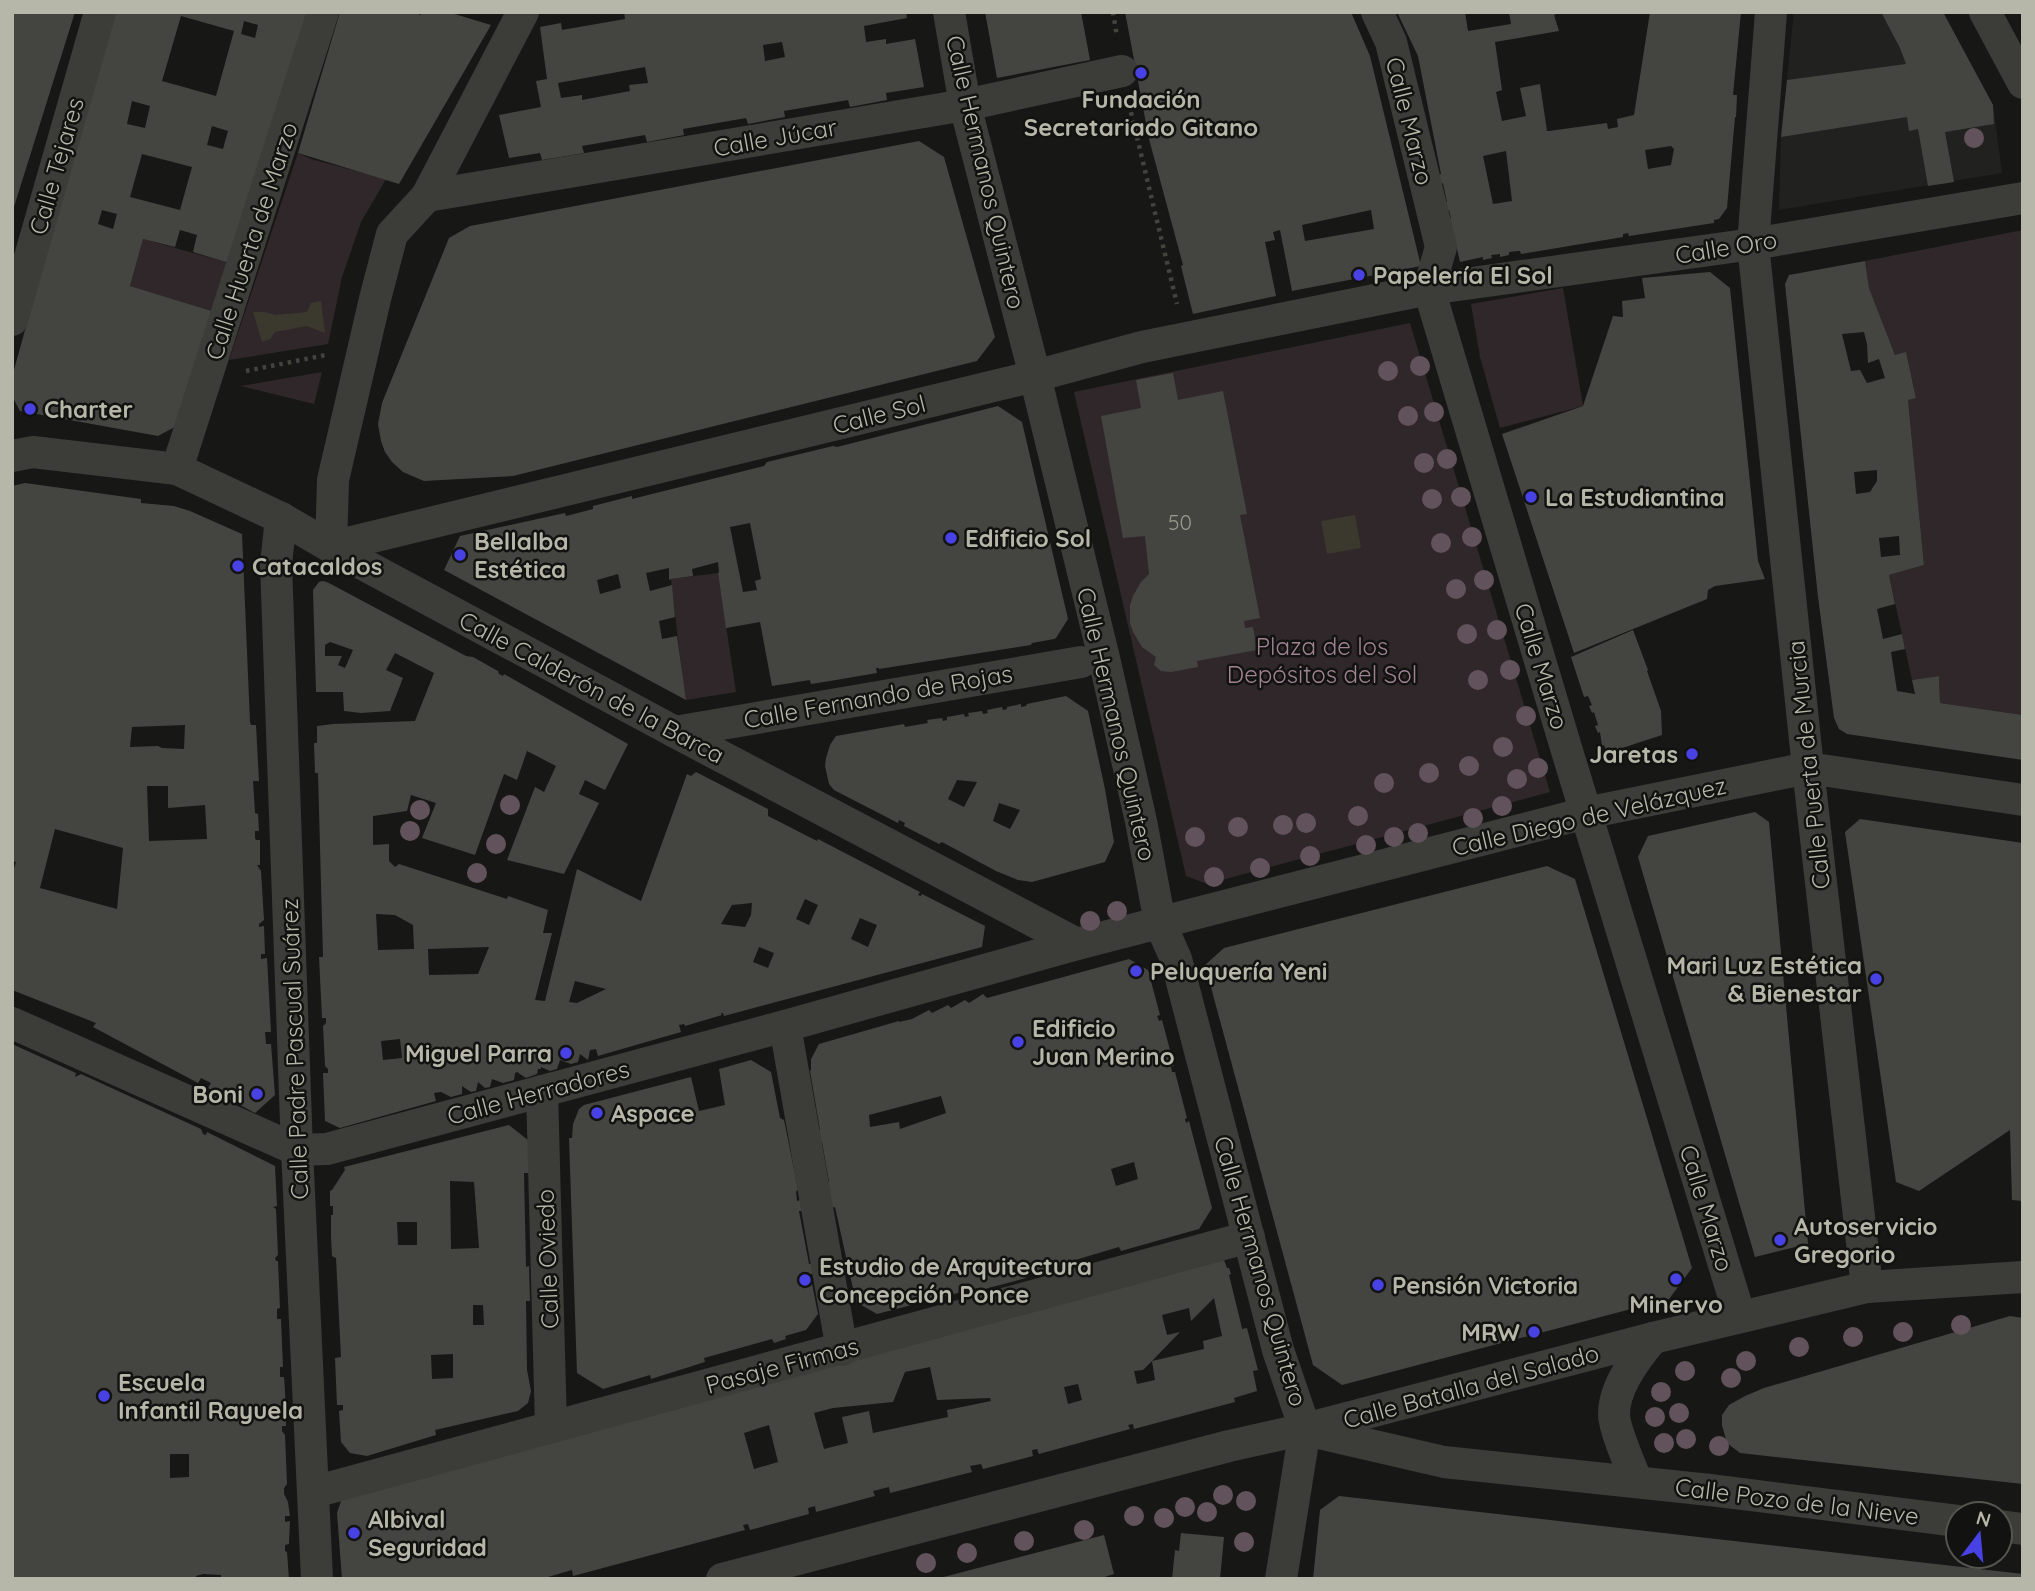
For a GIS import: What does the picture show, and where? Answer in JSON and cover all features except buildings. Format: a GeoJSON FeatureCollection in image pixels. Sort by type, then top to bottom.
{"type":"FeatureCollection","features":[{"type":"Feature","properties":{"kind":"street","name":"Calle Tejares"},"geometry":{"type":"LineString","coordinates":[[12,320],[100,12]]}},
{"type":"Feature","properties":{"kind":"street","name":"Calle Huerta de Marzo"},"geometry":{"type":"LineString","coordinates":[[177,470],[323,12]]}},
{"type":"Feature","properties":{"kind":"street"},"geometry":{"type":"LineString","coordinates":[[331,547],[333,480],[392,234],[427,196],[523,12]]}},
{"type":"Feature","properties":{"kind":"street","name":"Calle Hermanos Quintero"},"geometry":{"type":"LineString","coordinates":[[949,12],[965,105],[1104,658],[1141,821],[1160,923],[1176,959],[1278,1350],[1305,1429]]}},
{"type":"Feature","properties":{"kind":"street","name":"Calle Marzo"},"geometry":{"type":"LineString","coordinates":[[1377,12],[1391,42],[1441,247],[1429,289],[1740,1317]]}},
{"type":"Feature","properties":{"kind":"street","name":"Calle Puerta de Murcia"},"geometry":{"type":"LineString","coordinates":[[1771,12],[1753,243],[1808,768],[1867,1287]]}},
{"type":"Feature","properties":{"kind":"street"},"geometry":{"type":"LineString","coordinates":[[1985,12],[2023,83]]}},
{"type":"Feature","properties":{"kind":"street","name":"Calle Júcar"},"geometry":{"type":"LineString","coordinates":[[427,196],[965,105],[1122,71]]}},
{"type":"Feature","properties":{"kind":"street","name":"Calle Oro"},"geometry":{"type":"LineString","coordinates":[[1429,289],[1753,243],[2023,198]]}},
{"type":"Feature","properties":{"kind":"street","name":"Calle Sol"},"geometry":{"type":"LineString","coordinates":[[331,547],[1035,376],[1142,346],[1429,289]]}},
{"type":"Feature","properties":{"kind":"street","name":"Calle Calderón de la Barca"},"geometry":{"type":"LineString","coordinates":[[12,456],[33,452],[177,470],[281,519],[675,732],[1077,944]]}},
{"type":"Feature","properties":{"kind":"street","name":"Calle Padre Pascual Suárez"},"geometry":{"type":"LineString","coordinates":[[281,519],[276,564],[297,1150],[317,1579]]}},
{"type":"Feature","properties":{"kind":"street","name":"Calle Fernando de Rojas"},"geometry":{"type":"LineString","coordinates":[[675,732],[1080,662]]}},
{"type":"Feature","properties":{"kind":"street","name":"Calle Diego de Velázquez"},"geometry":{"type":"LineString","coordinates":[[1160,923],[1586,813],[1808,768],[2023,800]]}},
{"type":"Feature","properties":{"kind":"street"},"geometry":{"type":"LineString","coordinates":[[1077,944],[1160,923]]}},
{"type":"Feature","properties":{"kind":"street","name":"Calle Herradores"},"geometry":{"type":"LineString","coordinates":[[12,1023],[297,1150],[327,1149],[785,1026],[1077,944]]}},
{"type":"Feature","properties":{"kind":"street"},"geometry":{"type":"LineString","coordinates":[[785,1026],[842,1350]]}},
{"type":"Feature","properties":{"kind":"street","name":"Calle Oviedo"},"geometry":{"type":"LineString","coordinates":[[542,1091],[551,1427]]}},
{"type":"Feature","properties":{"kind":"street","name":"Pasaje Firmas"},"geometry":{"type":"LineString","coordinates":[[314,1492],[1250,1237]]}},
{"type":"Feature","properties":{"kind":"street","name":"Calle Batalla del Salado"},"geometry":{"type":"LineString","coordinates":[[722,1579],[1229,1446],[1305,1429],[1653,1338],[1867,1287],[2023,1277]]}},
{"type":"Feature","properties":{"kind":"street"},"geometry":{"type":"LineString","coordinates":[[1637,1482],[1614,1415],[1620,1387],[1634,1360],[1653,1338]]}},
{"type":"Feature","properties":{"kind":"street"},"geometry":{"type":"LineString","coordinates":[[1282,1579],[1305,1429]]}},
{"type":"Feature","properties":{"kind":"street","name":"Calle Pozo de la Nieve"},"geometry":{"type":"LineString","coordinates":[[1305,1429],[1444,1462],[1637,1482],[1944,1519]]}},
{"type":"Feature","properties":{"kind":"path"},"geometry":{"type":"LineString","coordinates":[[1113,12],[1122,71],[1184,339]]}},
{"type":"Feature","properties":{"kind":"path"},"geometry":{"type":"LineString","coordinates":[[207,379],[364,347]]}},
{"type":"Feature","properties":{"kind":"shaded area"},"geometry":{"type":"Polygon","coordinates":[[[1794,12],[1943,12],[1993,105],[2002,173],[1779,210],[1781,137],[1794,12]]]}},
{"type":"Feature","properties":{"kind":"shaded area"},"geometry":{"type":"Polygon","coordinates":[[[321,301],[325,333],[307,326],[275,332],[270,339],[262,342],[253,312],[275,315],[307,312],[311,303],[321,301]]]}},
{"type":"Feature","properties":{"kind":"shaded area"},"geometry":{"type":"Polygon","coordinates":[[[1355,515],[1361,548],[1327,554],[1321,521],[1355,515]]]}},
{"type":"Feature","properties":{"kind":"green space"},"geometry":{"type":"Polygon","coordinates":[[[298,153],[386,179],[361,222],[342,277],[328,344],[229,360],[298,153]]]}},
{"type":"Feature","properties":{"kind":"green space"},"geometry":{"type":"Polygon","coordinates":[[[2023,230],[2023,715],[1940,703],[1939,676],[1912,680],[1889,575],[1924,565],[1908,400],[1916,397],[1906,353],[1895,355],[1869,288],[1865,261],[2023,230]]]}},
{"type":"Feature","properties":{"kind":"green space"},"geometry":{"type":"Polygon","coordinates":[[[143,239],[229,263],[215,312],[130,286],[143,239]]]}},
{"type":"Feature","properties":{"kind":"green space"},"geometry":{"type":"Polygon","coordinates":[[[1563,288],[1583,406],[1500,428],[1480,357],[1471,304],[1563,288]]]}},
{"type":"Feature","properties":{"kind":"green space","name":"Plaza de los Depósitos del Sol"},"geometry":{"type":"Polygon","coordinates":[[[1410,323],[1550,792],[1207,884],[1186,876],[1074,392],[1410,323]]]}},
{"type":"Feature","properties":{"kind":"green space"},"geometry":{"type":"Polygon","coordinates":[[[322,372],[314,404],[241,386],[322,372]]]}},
{"type":"Feature","properties":{"kind":"green space"},"geometry":{"type":"Polygon","coordinates":[[[718,573],[736,692],[686,700],[671,579],[718,573]]]}},
{"type":"Feature","properties":{"kind":"place","name":"Fundación Secretariado Gitano"},"geometry":{"type":"Point","coordinates":[1141,73]}},
{"type":"Feature","properties":{"kind":"place","name":"Papelería El Sol"},"geometry":{"type":"Point","coordinates":[1359,275]}},
{"type":"Feature","properties":{"kind":"place","name":"Charter"},"geometry":{"type":"Point","coordinates":[30,409]}},
{"type":"Feature","properties":{"kind":"place","name":"La Estudiantina"},"geometry":{"type":"Point","coordinates":[1531,497]}},
{"type":"Feature","properties":{"kind":"place","name":"Edificio Sol"},"geometry":{"type":"Point","coordinates":[951,538]}},
{"type":"Feature","properties":{"kind":"place","name":"Bellalba Estética"},"geometry":{"type":"Point","coordinates":[460,555]}},
{"type":"Feature","properties":{"kind":"place","name":"Catacaldos"},"geometry":{"type":"Point","coordinates":[238,566]}},
{"type":"Feature","properties":{"kind":"place","name":"Jaretas"},"geometry":{"type":"Point","coordinates":[1692,754]}},
{"type":"Feature","properties":{"kind":"place","name":"Peluquería Yeni"},"geometry":{"type":"Point","coordinates":[1136,971]}},
{"type":"Feature","properties":{"kind":"place","name":"Mari Luz Estética & Bienestar"},"geometry":{"type":"Point","coordinates":[1876,979]}},
{"type":"Feature","properties":{"kind":"place","name":"Edificio Juan Merino"},"geometry":{"type":"Point","coordinates":[1018,1042]}},
{"type":"Feature","properties":{"kind":"place","name":"Miguel Parra"},"geometry":{"type":"Point","coordinates":[566,1053]}},
{"type":"Feature","properties":{"kind":"place","name":"Boni"},"geometry":{"type":"Point","coordinates":[257,1094]}},
{"type":"Feature","properties":{"kind":"place","name":"Aspace"},"geometry":{"type":"Point","coordinates":[597,1113]}},
{"type":"Feature","properties":{"kind":"place","name":"Autoservicio Gregorio"},"geometry":{"type":"Point","coordinates":[1780,1240]}},
{"type":"Feature","properties":{"kind":"place","name":"Minervo"},"geometry":{"type":"Point","coordinates":[1676,1279]}},
{"type":"Feature","properties":{"kind":"place","name":"Estudio de Arquitectura Concepción Ponce"},"geometry":{"type":"Point","coordinates":[805,1280]}},
{"type":"Feature","properties":{"kind":"place","name":"Pensión Victoria"},"geometry":{"type":"Point","coordinates":[1378,1285]}},
{"type":"Feature","properties":{"kind":"place","name":"MRW"},"geometry":{"type":"Point","coordinates":[1534,1332]}},
{"type":"Feature","properties":{"kind":"place","name":"Escuela Infantil Rayuela"},"geometry":{"type":"Point","coordinates":[104,1396]}},
{"type":"Feature","properties":{"kind":"place","name":"Albival Seguridad"},"geometry":{"type":"Point","coordinates":[354,1533]}}]}
